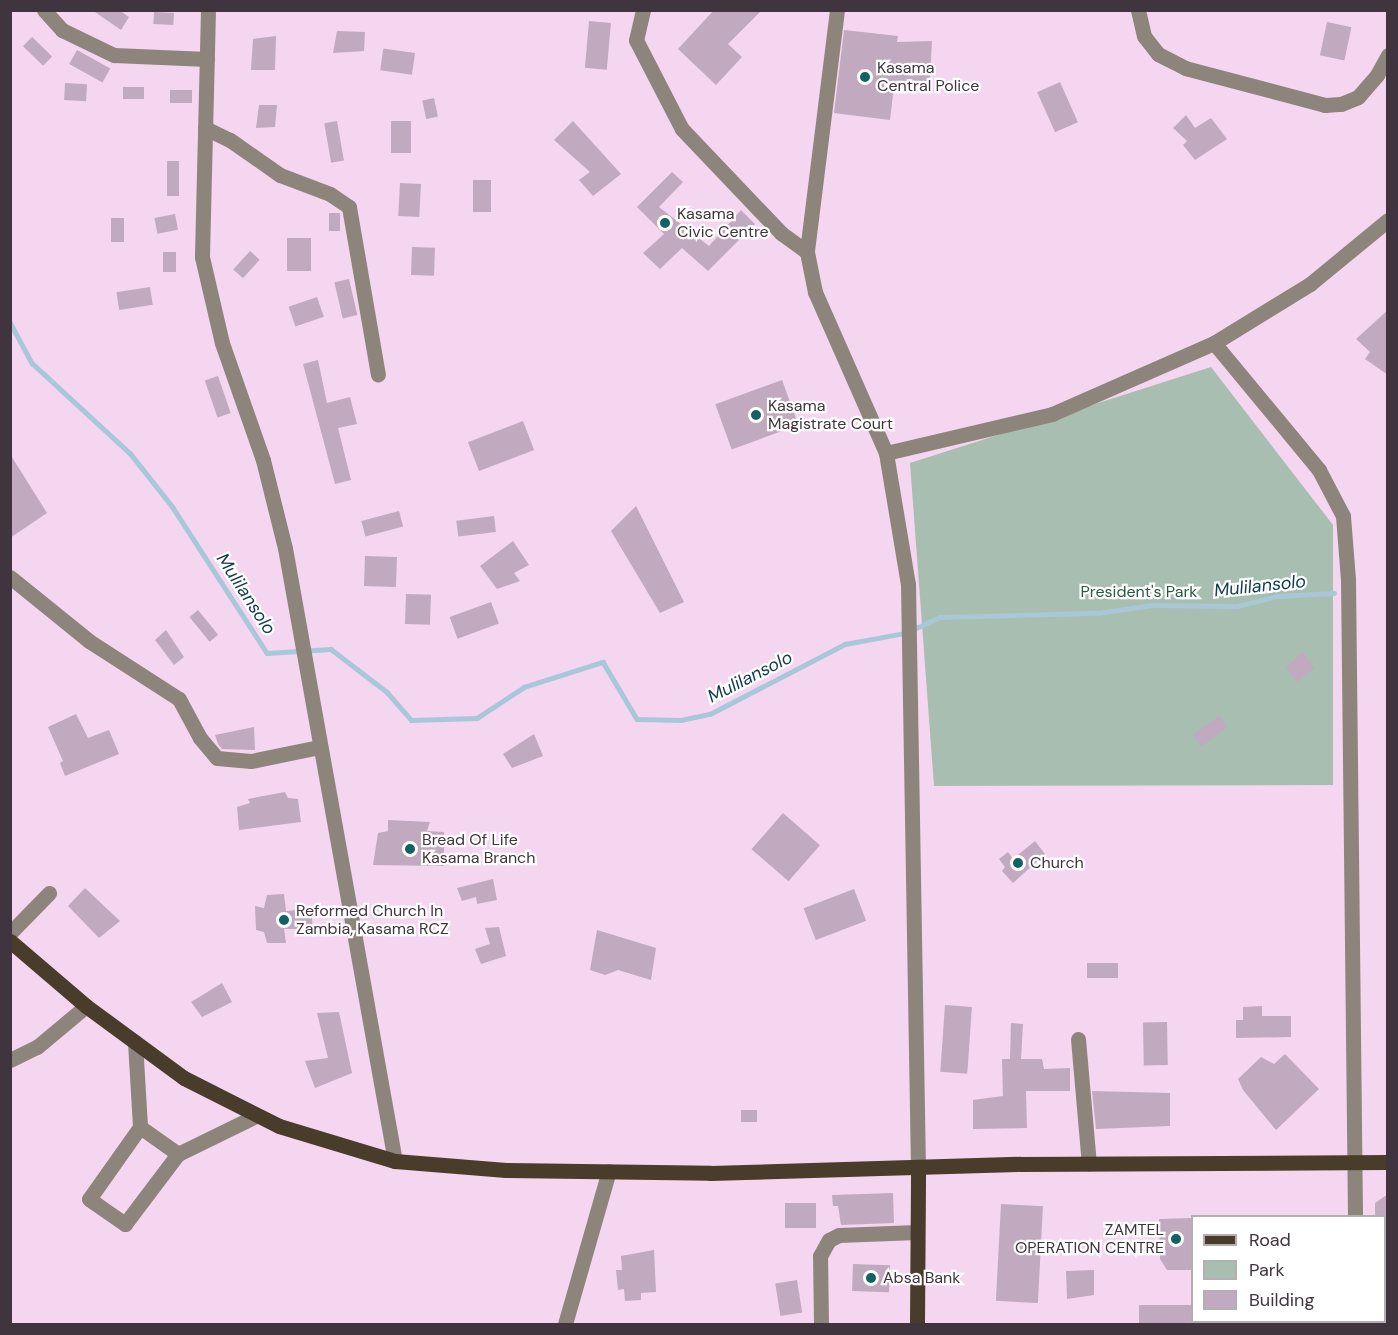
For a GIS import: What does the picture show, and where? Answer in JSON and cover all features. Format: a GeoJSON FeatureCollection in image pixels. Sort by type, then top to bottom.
{"type":"FeatureCollection","features":[{"type":"Feature","properties":{"kind":"main road"},"geometry":{"type":"LineString","coordinates":[[10,941],[86,1006],[184,1078],[256,1116],[323,1142],[395,1161],[506,1170],[609,1171],[918,1170],[1089,1164],[1388,1162]]}},
{"type":"Feature","properties":{"kind":"main road"},"geometry":{"type":"LineString","coordinates":[[917,1324],[918,1170]]}},
{"type":"Feature","properties":{"kind":"street"},"geometry":{"type":"LineString","coordinates":[[44,10],[62,30],[114,55],[207,59]]}},
{"type":"Feature","properties":{"kind":"street"},"geometry":{"type":"LineString","coordinates":[[208,10],[202,257],[222,343],[263,460],[301,643],[395,1161]]}},
{"type":"Feature","properties":{"kind":"street"},"geometry":{"type":"LineString","coordinates":[[643,10],[636,40],[682,129],[773,225],[807,252]]}},
{"type":"Feature","properties":{"kind":"street"},"geometry":{"type":"LineString","coordinates":[[837,10],[807,252],[815,292],[886,453],[899,516],[908,621],[918,1170]]}},
{"type":"Feature","properties":{"kind":"street"},"geometry":{"type":"LineString","coordinates":[[1137,10],[1144,36],[1158,54],[1176,63],[1325,105],[1341,104],[1358,97],[1377,75],[1388,55]]}},
{"type":"Feature","properties":{"kind":"street"},"geometry":{"type":"LineString","coordinates":[[205,128],[230,140],[280,175],[330,194],[349,207],[378,375]]}},
{"type":"Feature","properties":{"kind":"street"},"geometry":{"type":"LineString","coordinates":[[886,453],[1052,414],[1214,343],[1310,284],[1388,220]]}},
{"type":"Feature","properties":{"kind":"street"},"geometry":{"type":"LineString","coordinates":[[1214,343],[1319,470],[1342,516],[1348,579],[1355,1215]]}},
{"type":"Feature","properties":{"kind":"street"},"geometry":{"type":"LineString","coordinates":[[10,577],[89,641],[179,699],[200,738],[217,759],[251,761],[319,747]]}},
{"type":"Feature","properties":{"kind":"street"},"geometry":{"type":"LineString","coordinates":[[10,933],[49,893]]}},
{"type":"Feature","properties":{"kind":"street"},"geometry":{"type":"LineString","coordinates":[[10,1060],[37,1047],[86,1006]]}},
{"type":"Feature","properties":{"kind":"street"},"geometry":{"type":"LineString","coordinates":[[1078,1039],[1089,1164]]}},
{"type":"Feature","properties":{"kind":"street"},"geometry":{"type":"LineString","coordinates":[[135,1042],[140,1126],[89,1198],[125,1224],[178,1154],[256,1116]]}},
{"type":"Feature","properties":{"kind":"street"},"geometry":{"type":"LineString","coordinates":[[140,1126],[178,1154]]}},
{"type":"Feature","properties":{"kind":"street"},"geometry":{"type":"LineString","coordinates":[[565,1324],[609,1171]]}},
{"type":"Feature","properties":{"kind":"street"},"geometry":{"type":"LineString","coordinates":[[821,1324],[820,1256],[828,1240],[839,1235],[917,1232]]}},
{"type":"Feature","properties":{"kind":"green space","name":"President's Park"},"geometry":{"type":"Polygon","coordinates":[[[1211,367],[1333,525],[1333,785],[934,786],[910,463],[1211,367]]]}},
{"type":"Feature","properties":{"kind":"building"},"geometry":{"type":"Polygon","coordinates":[[[92,10],[119,10],[129,17],[121,30],[92,10]]]}},
{"type":"Feature","properties":{"kind":"building"},"geometry":{"type":"Polygon","coordinates":[[[714,10],[762,10],[728,44],[742,57],[716,85],[678,49],[714,10]]]}},
{"type":"Feature","properties":{"kind":"building"},"geometry":{"type":"Polygon","coordinates":[[[154,12],[174,13],[173,25],[153,24],[154,12]]]}},
{"type":"Feature","properties":{"kind":"building"},"geometry":{"type":"Polygon","coordinates":[[[589,21],[611,23],[607,70],[585,68],[589,21]]]}},
{"type":"Feature","properties":{"kind":"building"},"geometry":{"type":"Polygon","coordinates":[[[1327,22],[1351,27],[1344,60],[1320,55],[1327,22]]]}},
{"type":"Feature","properties":{"kind":"building","name":"Kasama Central Police"},"geometry":{"type":"Polygon","coordinates":[[[844,30],[898,36],[897,42],[932,41],[929,93],[894,86],[890,120],[834,113],[844,30]]]}},
{"type":"Feature","properties":{"kind":"building"},"geometry":{"type":"Polygon","coordinates":[[[337,31],[365,32],[364,51],[333,53],[337,31]]]}},
{"type":"Feature","properties":{"kind":"building"},"geometry":{"type":"Polygon","coordinates":[[[276,36],[275,70],[251,70],[253,39],[276,36]]]}},
{"type":"Feature","properties":{"kind":"building"},"geometry":{"type":"Polygon","coordinates":[[[32,37],[52,56],[43,66],[23,46],[32,37]]]}},
{"type":"Feature","properties":{"kind":"building"},"geometry":{"type":"Polygon","coordinates":[[[383,49],[415,53],[412,75],[380,70],[383,49]]]}},
{"type":"Feature","properties":{"kind":"building"},"geometry":{"type":"Polygon","coordinates":[[[77,50],[110,68],[102,82],[69,64],[77,50]]]}},
{"type":"Feature","properties":{"kind":"building"},"geometry":{"type":"Polygon","coordinates":[[[1060,82],[1078,122],[1055,132],[1037,92],[1060,82]]]}},
{"type":"Feature","properties":{"kind":"building"},"geometry":{"type":"Polygon","coordinates":[[[65,83],[87,84],[86,101],[64,100],[65,83]]]}},
{"type":"Feature","properties":{"kind":"building"},"geometry":{"type":"Polygon","coordinates":[[[123,87],[144,87],[144,99],[123,99],[123,87]]]}},
{"type":"Feature","properties":{"kind":"building"},"geometry":{"type":"Polygon","coordinates":[[[170,90],[192,90],[192,103],[170,103],[170,90]]]}},
{"type":"Feature","properties":{"kind":"building"},"geometry":{"type":"Polygon","coordinates":[[[434,98],[438,117],[426,119],[422,100],[434,98]]]}},
{"type":"Feature","properties":{"kind":"building"},"geometry":{"type":"Polygon","coordinates":[[[259,105],[277,105],[275,127],[256,128],[259,105]]]}},
{"type":"Feature","properties":{"kind":"building"},"geometry":{"type":"Polygon","coordinates":[[[1186,115],[1195,128],[1211,118],[1227,139],[1195,160],[1183,145],[1187,141],[1173,128],[1186,115]]]}},
{"type":"Feature","properties":{"kind":"building"},"geometry":{"type":"Polygon","coordinates":[[[337,121],[344,160],[331,163],[324,123],[337,121]]]}},
{"type":"Feature","properties":{"kind":"building"},"geometry":{"type":"Polygon","coordinates":[[[391,121],[411,121],[411,153],[391,153],[391,121]]]}},
{"type":"Feature","properties":{"kind":"building"},"geometry":{"type":"Polygon","coordinates":[[[573,121],[621,174],[593,196],[579,180],[590,172],[554,140],[573,121]]]}},
{"type":"Feature","properties":{"kind":"building"},"geometry":{"type":"Polygon","coordinates":[[[167,161],[179,161],[179,196],[167,196],[167,161]]]}},
{"type":"Feature","properties":{"kind":"building","name":"Kasama Civic Centre"},"geometry":{"type":"Polygon","coordinates":[[[672,172],[683,182],[659,207],[709,246],[741,210],[755,224],[708,271],[682,248],[660,269],[643,253],[664,234],[637,207],[672,172]]]}},
{"type":"Feature","properties":{"kind":"building"},"geometry":{"type":"Polygon","coordinates":[[[473,180],[491,180],[491,212],[473,212],[473,180]]]}},
{"type":"Feature","properties":{"kind":"building"},"geometry":{"type":"Polygon","coordinates":[[[400,183],[421,184],[419,217],[398,216],[400,183]]]}},
{"type":"Feature","properties":{"kind":"building"},"geometry":{"type":"Polygon","coordinates":[[[329,213],[340,213],[340,231],[329,231],[329,213]]]}},
{"type":"Feature","properties":{"kind":"building"},"geometry":{"type":"Polygon","coordinates":[[[175,214],[178,230],[157,234],[154,218],[175,214]]]}},
{"type":"Feature","properties":{"kind":"building"},"geometry":{"type":"Polygon","coordinates":[[[111,218],[124,218],[124,242],[111,242],[111,218]]]}},
{"type":"Feature","properties":{"kind":"building"},"geometry":{"type":"Polygon","coordinates":[[[287,238],[311,238],[311,271],[287,271],[287,238]]]}},
{"type":"Feature","properties":{"kind":"building"},"geometry":{"type":"Polygon","coordinates":[[[412,247],[435,248],[434,276],[411,275],[412,247]]]}},
{"type":"Feature","properties":{"kind":"building"},"geometry":{"type":"Polygon","coordinates":[[[250,251],[260,260],[243,278],[233,270],[250,251]]]}},
{"type":"Feature","properties":{"kind":"building"},"geometry":{"type":"Polygon","coordinates":[[[163,252],[176,252],[176,272],[163,272],[163,252]]]}},
{"type":"Feature","properties":{"kind":"building"},"geometry":{"type":"Polygon","coordinates":[[[349,279],[357,315],[343,318],[334,282],[349,279]]]}},
{"type":"Feature","properties":{"kind":"building"},"geometry":{"type":"Polygon","coordinates":[[[150,287],[153,305],[119,310],[116,292],[150,287]]]}},
{"type":"Feature","properties":{"kind":"building"},"geometry":{"type":"Polygon","coordinates":[[[317,297],[324,317],[295,327],[289,307],[317,297]]]}},
{"type":"Feature","properties":{"kind":"building"},"geometry":{"type":"Polygon","coordinates":[[[1388,310],[1388,375],[1365,359],[1370,352],[1356,339],[1388,310]]]}},
{"type":"Feature","properties":{"kind":"building"},"geometry":{"type":"Polygon","coordinates":[[[318,360],[327,403],[350,397],[357,424],[338,428],[351,480],[335,484],[303,364],[318,360]]]}},
{"type":"Feature","properties":{"kind":"building"},"geometry":{"type":"Polygon","coordinates":[[[218,376],[231,413],[217,417],[205,381],[218,376]]]}},
{"type":"Feature","properties":{"kind":"building","name":"Kasama Magistrate Court"},"geometry":{"type":"Polygon","coordinates":[[[782,380],[798,425],[732,449],[715,404],[782,380]]]}},
{"type":"Feature","properties":{"kind":"building"},"geometry":{"type":"Polygon","coordinates":[[[523,421],[534,450],[479,471],[468,442],[523,421]]]}},
{"type":"Feature","properties":{"kind":"building"},"geometry":{"type":"Polygon","coordinates":[[[10,454],[47,513],[10,538],[10,454]]]}},
{"type":"Feature","properties":{"kind":"building"},"geometry":{"type":"Polygon","coordinates":[[[636,506],[684,602],[660,613],[611,531],[636,506]]]}},
{"type":"Feature","properties":{"kind":"building"},"geometry":{"type":"Polygon","coordinates":[[[399,511],[403,526],[365,537],[361,521],[399,511]]]}},
{"type":"Feature","properties":{"kind":"building"},"geometry":{"type":"Polygon","coordinates":[[[494,516],[496,532],[458,537],[456,521],[494,516]]]}},
{"type":"Feature","properties":{"kind":"building"},"geometry":{"type":"Polygon","coordinates":[[[513,541],[529,565],[514,573],[520,581],[497,589],[480,566],[513,541]]]}},
{"type":"Feature","properties":{"kind":"building"},"geometry":{"type":"Polygon","coordinates":[[[365,556],[397,557],[396,587],[364,586],[365,556]]]}},
{"type":"Feature","properties":{"kind":"building"},"geometry":{"type":"Polygon","coordinates":[[[406,594],[431,595],[430,625],[405,624],[406,594]]]}},
{"type":"Feature","properties":{"kind":"building"},"geometry":{"type":"Polygon","coordinates":[[[491,602],[499,624],[458,639],[450,617],[491,602]]]}},
{"type":"Feature","properties":{"kind":"building"},"geometry":{"type":"Polygon","coordinates":[[[198,610],[218,635],[210,642],[189,617],[198,610]]]}},
{"type":"Feature","properties":{"kind":"building"},"geometry":{"type":"Polygon","coordinates":[[[166,630],[184,657],[174,665],[155,640],[166,630]]]}},
{"type":"Feature","properties":{"kind":"building"},"geometry":{"type":"Polygon","coordinates":[[[1303,652],[1314,668],[1297,682],[1286,667],[1303,652]]]}},
{"type":"Feature","properties":{"kind":"building"},"geometry":{"type":"Polygon","coordinates":[[[76,714],[88,738],[109,730],[119,754],[65,776],[60,763],[63,761],[48,727],[76,714]]]}},
{"type":"Feature","properties":{"kind":"building"},"geometry":{"type":"Polygon","coordinates":[[[1219,716],[1227,727],[1201,746],[1193,735],[1219,716]]]}},
{"type":"Feature","properties":{"kind":"building"},"geometry":{"type":"Polygon","coordinates":[[[254,727],[255,750],[222,749],[215,735],[254,727]]]}},
{"type":"Feature","properties":{"kind":"building"},"geometry":{"type":"Polygon","coordinates":[[[534,734],[543,756],[512,768],[503,754],[534,734]]]}},
{"type":"Feature","properties":{"kind":"building"},"geometry":{"type":"Polygon","coordinates":[[[285,792],[288,798],[298,799],[301,822],[239,830],[237,807],[250,803],[248,799],[285,792]]]}},
{"type":"Feature","properties":{"kind":"building"},"geometry":{"type":"Polygon","coordinates":[[[783,813],[820,845],[788,881],[752,849],[783,813]]]}},
{"type":"Feature","properties":{"kind":"building","name":"Bread Of Life Kasama Branch"},"geometry":{"type":"Polygon","coordinates":[[[388,820],[430,822],[427,831],[444,832],[444,866],[373,865],[378,833],[388,831],[388,820]]]}},
{"type":"Feature","properties":{"kind":"building","name":"Church"},"geometry":{"type":"Polygon","coordinates":[[[1035,841],[1045,854],[1013,883],[1002,871],[1005,867],[999,859],[1008,852],[1013,859],[1035,841]]]}},
{"type":"Feature","properties":{"kind":"building"},"geometry":{"type":"Polygon","coordinates":[[[493,879],[497,900],[477,904],[476,897],[462,901],[457,888],[493,879]]]}},
{"type":"Feature","properties":{"kind":"building"},"geometry":{"type":"Polygon","coordinates":[[[85,888],[120,921],[99,938],[68,906],[85,888]]]}},
{"type":"Feature","properties":{"kind":"building"},"geometry":{"type":"Polygon","coordinates":[[[854,889],[866,921],[816,940],[804,908],[854,889]]]}},
{"type":"Feature","properties":{"kind":"building","name":"Reformed Church In Zambia, Kasama RCZ"},"geometry":{"type":"Polygon","coordinates":[[[284,894],[286,911],[311,909],[313,929],[284,929],[286,943],[267,943],[264,932],[256,930],[255,906],[264,908],[267,895],[284,894]]]}},
{"type":"Feature","properties":{"kind":"building"},"geometry":{"type":"Polygon","coordinates":[[[499,927],[506,956],[481,964],[475,949],[490,944],[485,928],[499,927]]]}},
{"type":"Feature","properties":{"kind":"building"},"geometry":{"type":"Polygon","coordinates":[[[597,930],[656,948],[651,980],[618,970],[605,975],[590,970],[597,930]]]}},
{"type":"Feature","properties":{"kind":"building"},"geometry":{"type":"Polygon","coordinates":[[[1087,963],[1118,963],[1118,978],[1087,978],[1087,963]]]}},
{"type":"Feature","properties":{"kind":"building"},"geometry":{"type":"Polygon","coordinates":[[[222,983],[232,1002],[202,1017],[191,1002],[222,983]]]}},
{"type":"Feature","properties":{"kind":"building"},"geometry":{"type":"Polygon","coordinates":[[[945,1005],[972,1007],[967,1074],[940,1072],[945,1005]]]}},
{"type":"Feature","properties":{"kind":"building"},"geometry":{"type":"Polygon","coordinates":[[[1262,1006],[1262,1016],[1291,1016],[1291,1037],[1236,1038],[1236,1020],[1243,1020],[1243,1007],[1262,1006]]]}},
{"type":"Feature","properties":{"kind":"building"},"geometry":{"type":"Polygon","coordinates":[[[339,1012],[352,1073],[315,1088],[305,1061],[328,1058],[317,1013],[339,1012]]]}},
{"type":"Feature","properties":{"kind":"building"},"geometry":{"type":"Polygon","coordinates":[[[1143,1022],[1167,1022],[1168,1065],[1144,1065],[1143,1022]]]}},
{"type":"Feature","properties":{"kind":"building"},"geometry":{"type":"Polygon","coordinates":[[[1011,1023],[1023,1024],[1021,1059],[1042,1059],[1044,1069],[1070,1068],[1070,1091],[1026,1091],[1027,1128],[973,1129],[973,1100],[1003,1096],[1002,1059],[1010,1059],[1011,1023]]]}},
{"type":"Feature","properties":{"kind":"building"},"geometry":{"type":"Polygon","coordinates":[[[1285,1054],[1319,1089],[1276,1130],[1243,1090],[1238,1079],[1261,1057],[1274,1064],[1285,1054]]]}},
{"type":"Feature","properties":{"kind":"building"},"geometry":{"type":"Polygon","coordinates":[[[1092,1091],[1170,1093],[1170,1126],[1096,1129],[1092,1091]]]}},
{"type":"Feature","properties":{"kind":"building"},"geometry":{"type":"Polygon","coordinates":[[[741,1110],[757,1110],[757,1122],[741,1122],[741,1110]]]}},
{"type":"Feature","properties":{"kind":"building"},"geometry":{"type":"Polygon","coordinates":[[[893,1193],[894,1223],[841,1225],[838,1206],[833,1206],[832,1195],[893,1193]]]}},
{"type":"Feature","properties":{"kind":"building"},"geometry":{"type":"Polygon","coordinates":[[[1388,1194],[1388,1216],[1375,1215],[1375,1203],[1388,1194]]]}},
{"type":"Feature","properties":{"kind":"building"},"geometry":{"type":"Polygon","coordinates":[[[785,1203],[816,1203],[816,1228],[785,1228],[785,1203]]]}},
{"type":"Feature","properties":{"kind":"building"},"geometry":{"type":"Polygon","coordinates":[[[1001,1204],[1043,1206],[1038,1303],[996,1301],[1001,1204]]]}},
{"type":"Feature","properties":{"kind":"building","name":"ZAMTEL OPERATION CENTRE"},"geometry":{"type":"Polygon","coordinates":[[[1191,1218],[1191,1270],[1167,1270],[1160,1259],[1159,1219],[1191,1218]]]}},
{"type":"Feature","properties":{"kind":"building"},"geometry":{"type":"Polygon","coordinates":[[[654,1250],[656,1292],[641,1293],[641,1300],[625,1301],[624,1289],[618,1290],[616,1270],[622,1270],[621,1256],[654,1250]]]}},
{"type":"Feature","properties":{"kind":"building","name":"Absa Bank"},"geometry":{"type":"Polygon","coordinates":[[[853,1264],[890,1265],[889,1292],[852,1291],[853,1264]]]}},
{"type":"Feature","properties":{"kind":"building"},"geometry":{"type":"Polygon","coordinates":[[[1094,1270],[1094,1295],[1067,1299],[1066,1271],[1094,1270]]]}},
{"type":"Feature","properties":{"kind":"building"},"geometry":{"type":"Polygon","coordinates":[[[797,1280],[802,1313],[780,1316],[775,1283],[797,1280]]]}},
{"type":"Feature","properties":{"kind":"building"},"geometry":{"type":"Polygon","coordinates":[[[1139,1305],[1191,1305],[1192,1324],[1139,1324],[1139,1305]]]}},
{"type":"Feature","properties":{"kind":"waterway","name":"Mulilansolo"},"geometry":{"type":"LineString","coordinates":[[10,322],[32,363],[130,453],[172,506],[267,653],[331,649],[387,692],[411,720],[477,718],[524,687],[603,662],[637,719],[681,720],[710,714],[845,644],[905,633]]}},
{"type":"Feature","properties":{"kind":"waterway","name":"Mulilansolo"},"geometry":{"type":"LineString","coordinates":[[912,630],[940,617],[1098,613],[1153,605],[1237,606],[1278,596],[1334,593]]}},
{"type":"Feature","properties":{"kind":"place","name":"Kasama Central Police"},"geometry":{"type":"Point","coordinates":[865,77]}},
{"type":"Feature","properties":{"kind":"place","name":"Kasama Civic Centre"},"geometry":{"type":"Point","coordinates":[665,223]}},
{"type":"Feature","properties":{"kind":"place","name":"Kasama Magistrate Court"},"geometry":{"type":"Point","coordinates":[756,415]}},
{"type":"Feature","properties":{"kind":"place","name":"Bread Of Life Kasama Branch"},"geometry":{"type":"Point","coordinates":[410,849]}},
{"type":"Feature","properties":{"kind":"place","name":"Church"},"geometry":{"type":"Point","coordinates":[1018,863]}},
{"type":"Feature","properties":{"kind":"place","name":"Reformed Church In Zambia, Kasama RCZ"},"geometry":{"type":"Point","coordinates":[284,920]}},
{"type":"Feature","properties":{"kind":"place","name":"ZAMTEL OPERATION CENTRE"},"geometry":{"type":"Point","coordinates":[1176,1239]}},
{"type":"Feature","properties":{"kind":"place","name":"Absa Bank"},"geometry":{"type":"Point","coordinates":[871,1278]}}]}
